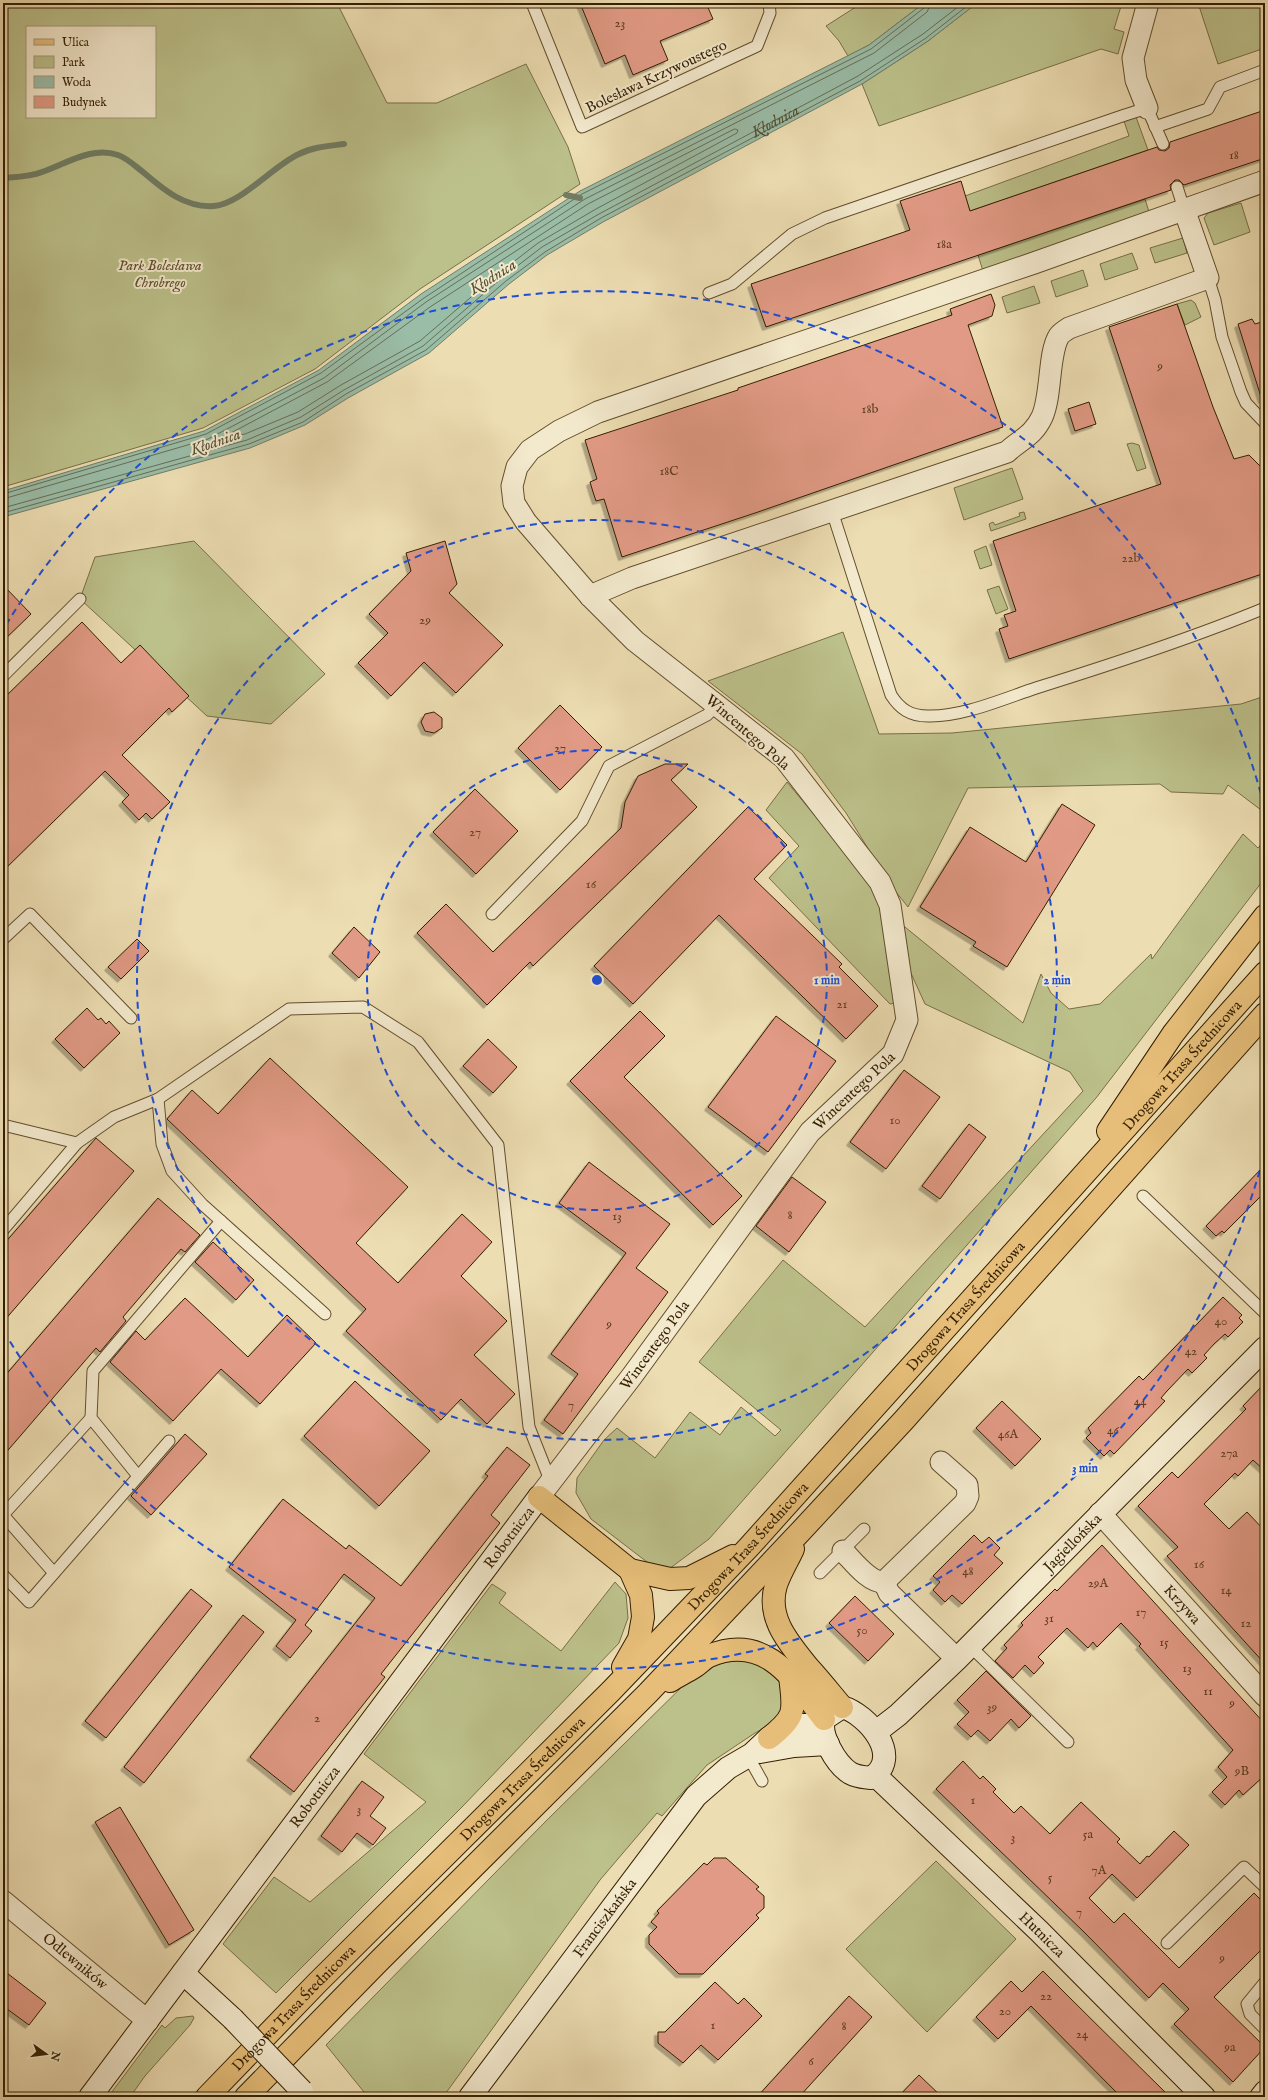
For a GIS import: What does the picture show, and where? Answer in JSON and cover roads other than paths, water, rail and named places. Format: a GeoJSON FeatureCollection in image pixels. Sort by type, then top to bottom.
{"type":"FeatureCollection","features":[{"type":"Feature","properties":{"kind":"main road"},"geometry":{"type":"LineString","coordinates":[[1064,1196],[1173,1034],[1265,916]]}},
{"type":"Feature","properties":{"kind":"main road","name":"Drogowa Trasa Średnicowa"},"geometry":{"type":"LineString","coordinates":[[207,2097],[323,1977],[610,1691],[748,1548],[1265,973]]}},
{"type":"Feature","properties":{"kind":"main road","name":"Drogowa Trasa Średnicowa"},"geometry":{"type":"LineString","coordinates":[[246,2097],[368,1972],[648,1693],[802,1531],[904,1420],[1265,1014]]}},
{"type":"Feature","properties":{"kind":"main road"},"geometry":{"type":"LineString","coordinates":[[545,1489],[630,1570],[641,1595],[643,1617],[639,1638],[610,1691]]}},
{"type":"Feature","properties":{"kind":"main road"},"geometry":{"type":"LineString","coordinates":[[802,1531],[776,1585],[774,1601],[775,1615],[780,1631],[790,1645],[842,1707]]}},
{"type":"Feature","properties":{"kind":"main road"},"geometry":{"type":"LineString","coordinates":[[630,1570],[670,1579],[689,1578],[748,1548]]}},
{"type":"Feature","properties":{"kind":"main road"},"geometry":{"type":"LineString","coordinates":[[648,1693],[708,1656],[734,1649],[763,1655],[776,1663],[790,1675],[825,1729]]}},
{"type":"Feature","properties":{"kind":"main road"},"geometry":{"type":"LineString","coordinates":[[769,1738],[783,1727],[791,1715],[794,1700],[790,1675]]}},
{"type":"Feature","properties":{"kind":"street"},"geometry":{"type":"LineString","coordinates":[[1148,3],[1133,58],[1136,80],[1151,118]]}},
{"type":"Feature","properties":{"kind":"street","name":"Wincentego Pola"},"geometry":{"type":"LineString","coordinates":[[545,1489],[632,1376],[810,1132],[893,1054],[907,1020],[890,905],[880,882],[784,758],[718,704],[635,641],[590,596],[526,522],[514,503],[512,486],[517,467],[530,450],[559,431],[598,412],[1034,263],[1265,181]]}},
{"type":"Feature","properties":{"kind":"street"},"geometry":{"type":"LineString","coordinates":[[590,596],[632,578],[1007,452],[1022,443],[1042,418],[1046,405],[1055,349],[1059,336],[1069,328],[1208,278],[1184,209]]}},
{"type":"Feature","properties":{"kind":"street","name":"Jagiellońska"},"geometry":{"type":"LineString","coordinates":[[876,1732],[898,1715],[963,1652],[1265,1348]]}},
{"type":"Feature","properties":{"kind":"street"},"geometry":{"type":"LineString","coordinates":[[843,1551],[871,1578],[878,1582],[884,1582],[965,1503],[968,1496],[967,1485],[941,1462]]}},
{"type":"Feature","properties":{"kind":"street","name":"Robotnicza"},"geometry":{"type":"LineString","coordinates":[[90,2097],[545,1489]]}},
{"type":"Feature","properties":{"kind":"street","name":"Krzywa"},"geometry":{"type":"LineString","coordinates":[[1100,1514],[1265,1696]]}},
{"type":"Feature","properties":{"kind":"street"},"geometry":{"type":"LineString","coordinates":[[884,1582],[889,1593],[963,1652]]}},
{"type":"Feature","properties":{"kind":"street"},"geometry":{"type":"LineString","coordinates":[[842,1707],[863,1717],[876,1732],[883,1747],[884,1759],[881,1770],[871,1778],[858,1777],[845,1770],[825,1729],[842,1707]]}},
{"type":"Feature","properties":{"kind":"street","name":"Franciszkańska"},"geometry":{"type":"LineString","coordinates":[[470,2097],[696,1796],[723,1773],[750,1755],[769,1738],[801,1725],[825,1729]]}},
{"type":"Feature","properties":{"kind":"street","name":"Franciszkańska"},"geometry":{"type":"LineString","coordinates":[[750,1755],[794,1746],[825,1729]]}},
{"type":"Feature","properties":{"kind":"street","name":"Hutnicza"},"geometry":{"type":"LineString","coordinates":[[875,1775],[1039,1931],[1204,2097]]}},
{"type":"Feature","properties":{"kind":"street","name":"Odlewników"},"geometry":{"type":"LineString","coordinates":[[3,1901],[148,2021]]}},
{"type":"Feature","properties":{"kind":"street"},"geometry":{"type":"LineString","coordinates":[[183,1974],[233,2018],[305,2094]]}},
{"type":"Feature","properties":{"kind":"street"},"geometry":{"type":"LineString","coordinates":[[1260,2097],[1265,2092]]}},
{"type":"Feature","properties":{"kind":"lane","name":"Bolesława Krzywoustego"},"geometry":{"type":"LineString","coordinates":[[532,3],[582,127],[757,46],[770,12],[769,3]]}},
{"type":"Feature","properties":{"kind":"lane"},"geometry":{"type":"LineString","coordinates":[[709,293],[732,284],[792,234],[825,218],[1151,118],[1208,109],[1220,87],[1265,70]]}},
{"type":"Feature","properties":{"kind":"lane"},"geometry":{"type":"LineString","coordinates":[[1151,118],[1163,144]]}},
{"type":"Feature","properties":{"kind":"lane"},"geometry":{"type":"LineString","coordinates":[[1177,187],[1184,209]]}},
{"type":"Feature","properties":{"kind":"lane"},"geometry":{"type":"LineString","coordinates":[[1208,278],[1215,300],[1222,337],[1241,392],[1246,403],[1265,423]]}},
{"type":"Feature","properties":{"kind":"lane"},"geometry":{"type":"LineString","coordinates":[[832,511],[891,695],[902,709],[911,714],[946,716],[995,702],[1167,645],[1265,608]]}},
{"type":"Feature","properties":{"kind":"lane"},"geometry":{"type":"LineString","coordinates":[[3,676],[80,599]]}},
{"type":"Feature","properties":{"kind":"lane"},"geometry":{"type":"LineString","coordinates":[[492,914],[582,821],[609,766],[707,715],[718,704]]}},
{"type":"Feature","properties":{"kind":"lane"},"geometry":{"type":"LineString","coordinates":[[3,939],[30,914],[131,1018]]}},
{"type":"Feature","properties":{"kind":"lane"},"geometry":{"type":"LineString","coordinates":[[3,1230],[77,1143],[114,1117],[158,1099],[289,1009],[363,1007],[418,1042],[498,1145],[529,1427],[545,1489]]}},
{"type":"Feature","properties":{"kind":"lane"},"geometry":{"type":"LineString","coordinates":[[158,1099],[162,1144],[172,1171],[202,1204],[325,1314]]}},
{"type":"Feature","properties":{"kind":"lane"},"geometry":{"type":"LineString","coordinates":[[3,1125],[77,1143]]}},
{"type":"Feature","properties":{"kind":"lane"},"geometry":{"type":"LineString","coordinates":[[1142,1196],[1265,1313]]}},
{"type":"Feature","properties":{"kind":"lane"},"geometry":{"type":"LineString","coordinates":[[138,1476],[92,1418],[93,1371],[221,1221]]}},
{"type":"Feature","properties":{"kind":"lane"},"geometry":{"type":"LineString","coordinates":[[54,1573],[3,1515],[92,1418]]}},
{"type":"Feature","properties":{"kind":"lane"},"geometry":{"type":"LineString","coordinates":[[3,1576],[29,1602],[169,1440]]}},
{"type":"Feature","properties":{"kind":"lane"},"geometry":{"type":"LineString","coordinates":[[820,1573],[864,1529]]}},
{"type":"Feature","properties":{"kind":"lane"},"geometry":{"type":"LineString","coordinates":[[963,1652],[1068,1742]]}},
{"type":"Feature","properties":{"kind":"lane"},"geometry":{"type":"LineString","coordinates":[[750,1755],[762,1781]]}},
{"type":"Feature","properties":{"kind":"lane"},"geometry":{"type":"LineString","coordinates":[[1167,1942],[1244,1868],[1265,1887]]}},
{"type":"Feature","properties":{"kind":"lane"},"geometry":{"type":"LineString","coordinates":[[1265,1982],[1250,1998],[1247,2004],[1250,2014],[1265,2029]]}},
{"type":"Feature","properties":{"kind":"water","name":"Kłodnica"},"geometry":{"type":"Polygon","coordinates":[[[924,3],[977,3],[928,41],[862,84],[603,222],[547,255],[509,284],[429,353],[348,398],[305,425],[250,448],[3,517],[3,491],[204,431],[319,370],[421,294],[580,191],[869,45],[924,3]]]}},
{"type":"Feature","properties":{"kind":"waterway"},"geometry":{"type":"LineString","coordinates":[[3,178],[33,175],[88,154],[108,153],[121,156],[128,160],[167,191],[184,201],[203,206],[214,206],[224,204],[235,199],[279,166],[299,154],[315,148],[344,144]]}},
{"type":"Feature","properties":{"kind":"waterway"},"geometry":{"type":"LineString","coordinates":[[566,195],[580,198]]}},
{"type":"Feature","properties":{"kind":"park label","name":"Park Bolesława Chrobrego"},"geometry":{"type":"Point","coordinates":[160,274]}}]}
